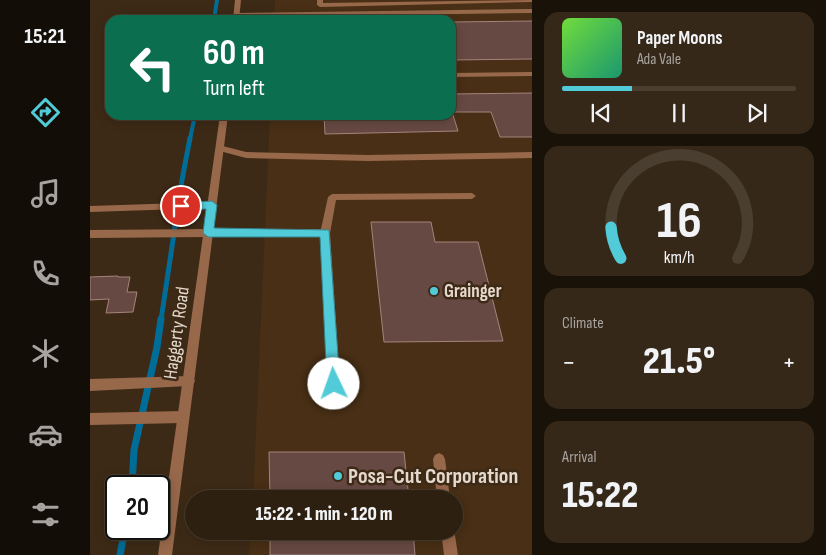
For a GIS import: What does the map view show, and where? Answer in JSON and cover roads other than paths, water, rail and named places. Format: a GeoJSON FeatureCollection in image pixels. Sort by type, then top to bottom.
{"type":"FeatureCollection","features":[{"type":"Feature","properties":{"kind":"street"},"geometry":{"type":"LineString","coordinates":[[236,15],[238,0]]}},
{"type":"Feature","properties":{"kind":"street"},"geometry":{"type":"LineString","coordinates":[[320,0],[320,5],[532,0]]}},
{"type":"Feature","properties":{"kind":"street"},"geometry":{"type":"LineString","coordinates":[[370,15],[532,11]]}},
{"type":"Feature","properties":{"kind":"street"},"geometry":{"type":"LineString","coordinates":[[456,75],[532,74]]}},
{"type":"Feature","properties":{"kind":"street","name":"Haggerty Road"},"geometry":{"type":"LineString","coordinates":[[166,555],[223,120]]}},
{"type":"Feature","properties":{"kind":"street"},"geometry":{"type":"LineString","coordinates":[[219,148],[246,155],[368,158],[532,155]]}},
{"type":"Feature","properties":{"kind":"street"},"geometry":{"type":"LineString","coordinates":[[334,384],[325,233],[332,197],[472,196]]}},
{"type":"Feature","properties":{"kind":"street"},"geometry":{"type":"LineString","coordinates":[[90,209],[212,205]]}},
{"type":"Feature","properties":{"kind":"street"},"geometry":{"type":"LineString","coordinates":[[90,234],[325,233]]}},
{"type":"Feature","properties":{"kind":"street"},"geometry":{"type":"LineString","coordinates":[[90,385],[189,381]]}},
{"type":"Feature","properties":{"kind":"street"},"geometry":{"type":"LineString","coordinates":[[90,419],[183,417]]}},
{"type":"Feature","properties":{"kind":"street"},"geometry":{"type":"LineString","coordinates":[[439,459],[443,490]]}},
{"type":"Feature","properties":{"kind":"street"},"geometry":{"type":"LineString","coordinates":[[450,540],[452,555]]}},
{"type":"Feature","properties":{"kind":"waterway"},"geometry":{"type":"LineString","coordinates":[[215,15],[217,0]]}},
{"type":"Feature","properties":{"kind":"waterway"},"geometry":{"type":"LineString","coordinates":[[190,139],[194,120]]}},
{"type":"Feature","properties":{"kind":"waterway"},"geometry":{"type":"LineString","coordinates":[[161,320],[190,138]]}},
{"type":"Feature","properties":{"kind":"waterway"},"geometry":{"type":"LineString","coordinates":[[133,475],[134,450],[157,347],[161,319]]}},
{"type":"Feature","properties":{"kind":"waterway"},"geometry":{"type":"LineString","coordinates":[[120,555],[123,540]]}},
{"type":"Feature","properties":{"kind":"place","name":"Grainger"},"geometry":{"type":"Point","coordinates":[434,291]}},
{"type":"Feature","properties":{"kind":"place","name":"Posa-Cut Corporation"},"geometry":{"type":"Point","coordinates":[338,476]}}]}
